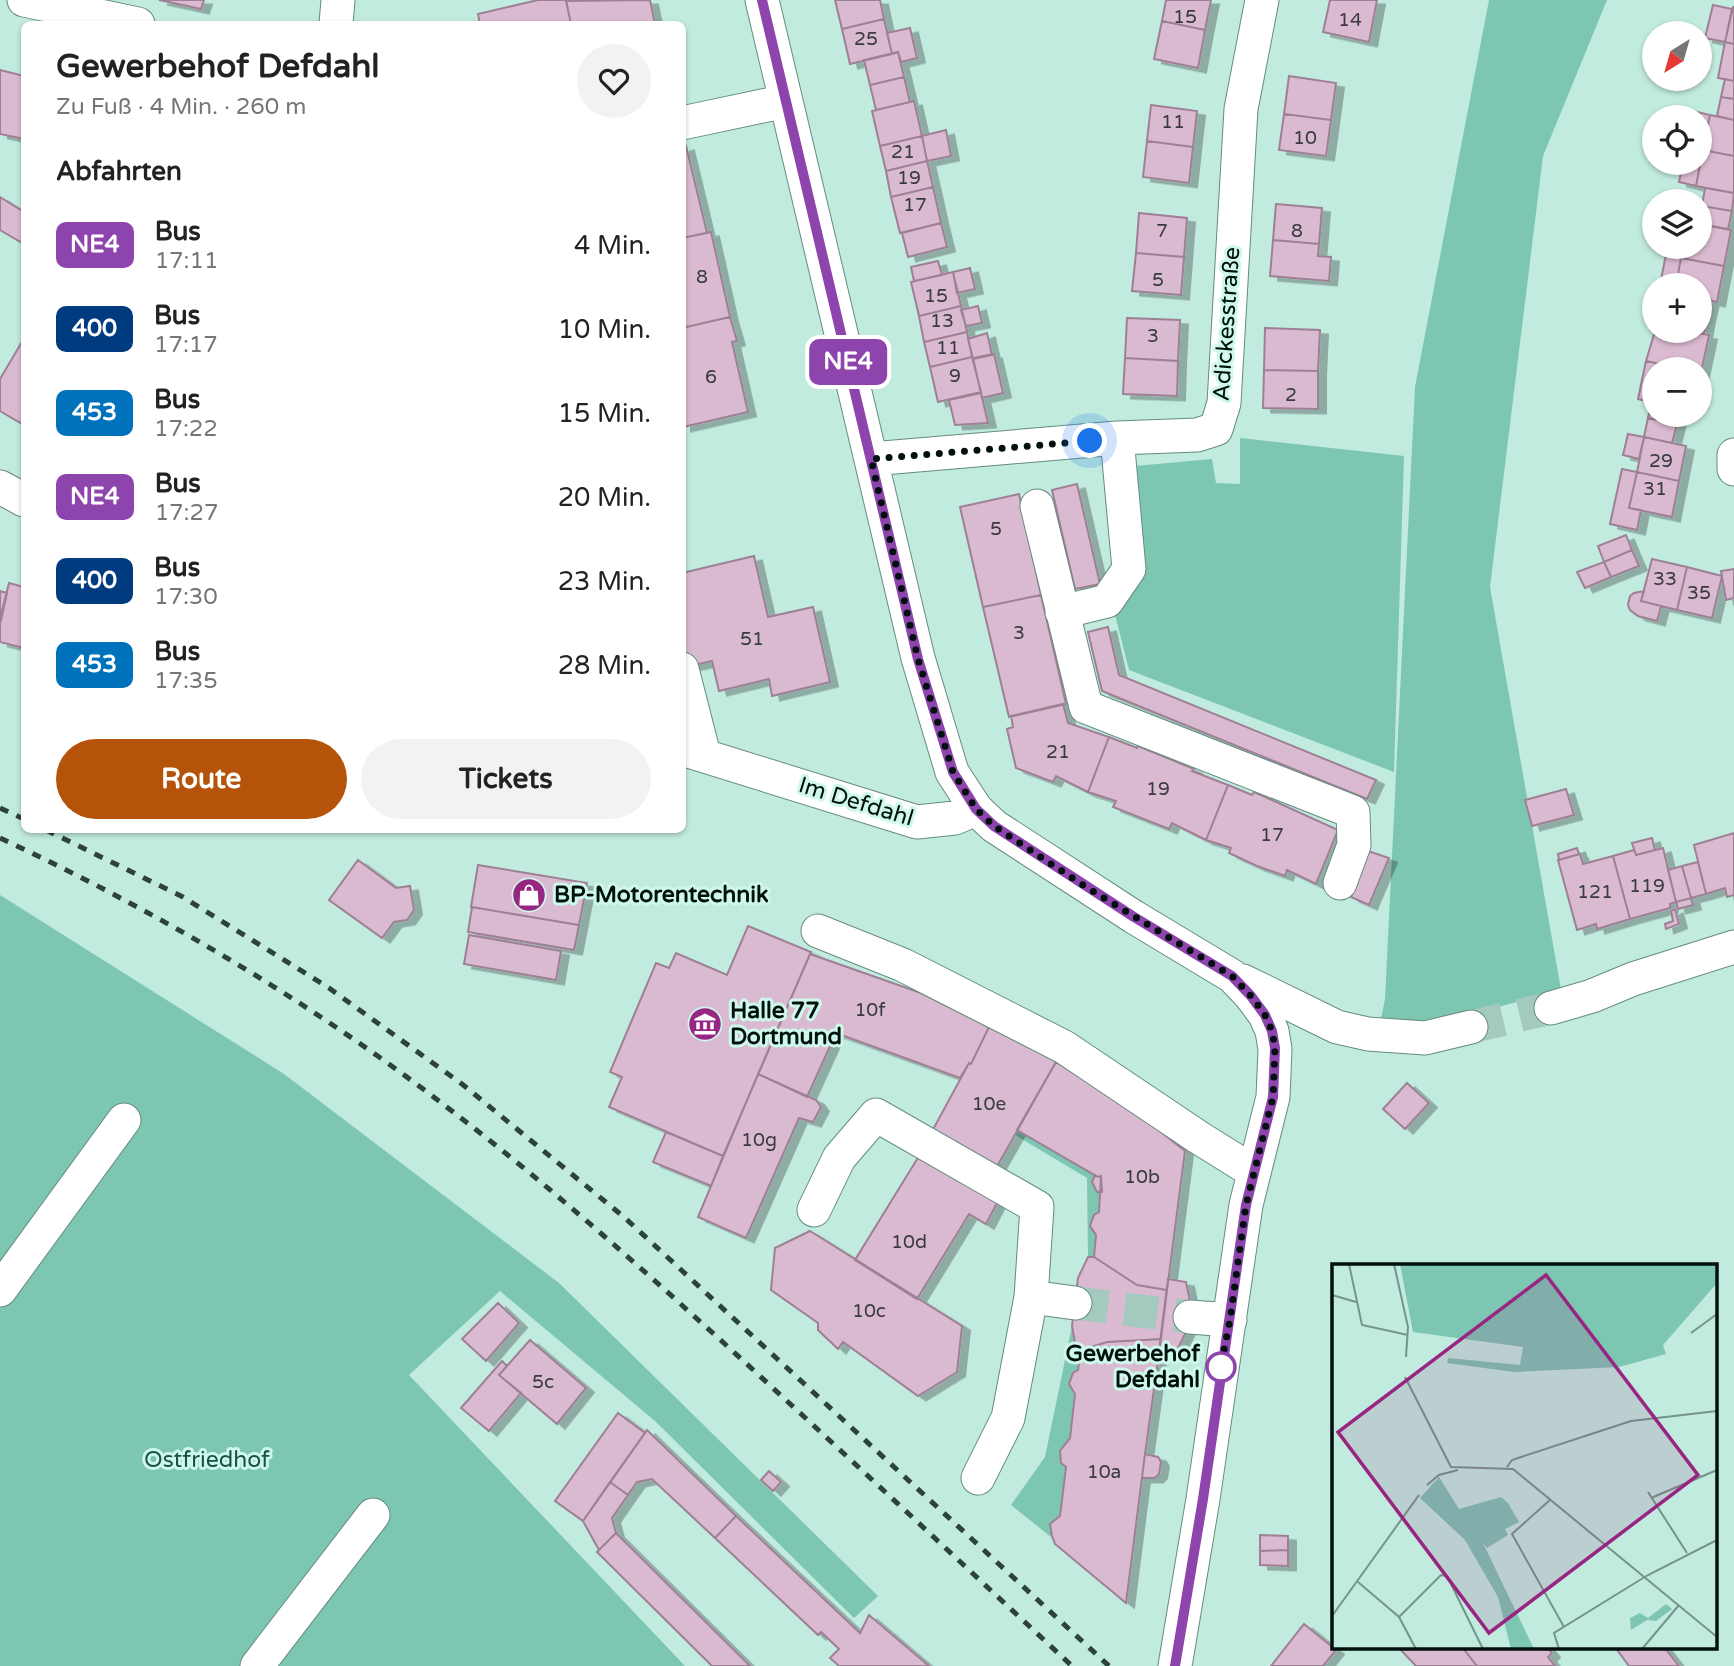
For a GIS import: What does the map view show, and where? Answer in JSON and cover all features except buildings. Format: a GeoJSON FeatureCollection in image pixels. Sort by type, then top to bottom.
{"type":"FeatureCollection","features":[{"type":"Feature","properties":{"kind":"street"},"geometry":{"type":"LineString","coordinates":[[24,0],[124,21]]}},
{"type":"Feature","properties":{"kind":"street"},"geometry":{"type":"LineString","coordinates":[[336,21],[338,0]]}},
{"type":"Feature","properties":{"kind":"street"},"geometry":{"type":"LineString","coordinates":[[762,0],[922,671],[953,772],[976,809],[994,826],[1086,887],[1232,976],[1337,1027],[1368,1034],[1425,1038],[1471,1027]]}},
{"type":"Feature","properties":{"kind":"street","name":"Adickesstraße"},"geometry":{"type":"LineString","coordinates":[[871,459],[1117,438],[1197,435],[1216,429],[1224,403],[1241,109],[1262,0]]}},
{"type":"Feature","properties":{"kind":"street"},"geometry":{"type":"LineString","coordinates":[[686,122],[786,101]]}},
{"type":"Feature","properties":{"kind":"street"},"geometry":{"type":"LineString","coordinates":[[1062,612],[1107,601],[1129,569],[1117,438]]}},
{"type":"Feature","properties":{"kind":"street"},"geometry":{"type":"LineString","coordinates":[[1734,455],[1734,469]]}},
{"type":"Feature","properties":{"kind":"street"},"geometry":{"type":"LineString","coordinates":[[0,487],[21,498]]}},
{"type":"Feature","properties":{"kind":"street"},"geometry":{"type":"LineString","coordinates":[[1037,506],[1086,707],[1353,812],[1354,845],[1339,883]]}},
{"type":"Feature","properties":{"kind":"street"},"geometry":{"type":"LineString","coordinates":[[686,699],[693,752]]}},
{"type":"Feature","properties":{"kind":"street","name":"Im Defdahl"},"geometry":{"type":"LineString","coordinates":[[693,752],[918,822],[955,818],[976,809]]}},
{"type":"Feature","properties":{"kind":"street"},"geometry":{"type":"LineString","coordinates":[[818,931],[904,965],[1064,1047],[1254,1172]]}},
{"type":"Feature","properties":{"kind":"street"},"geometry":{"type":"LineString","coordinates":[[1551,1008],[1734,947]]}},
{"type":"Feature","properties":{"kind":"street"},"geometry":{"type":"LineString","coordinates":[[1175,1666],[1203,1499],[1246,1205],[1273,1097],[1275,1048],[1272,1031],[1265,1015],[1232,976]]}},
{"type":"Feature","properties":{"kind":"street"},"geometry":{"type":"LineString","coordinates":[[814,1210],[839,1158],[876,1115],[1037,1207],[1031,1297],[1008,1418],[978,1478]]}},
{"type":"Feature","properties":{"kind":"street"},"geometry":{"type":"LineString","coordinates":[[0,1290],[124,1120]]}},
{"type":"Feature","properties":{"kind":"street"},"geometry":{"type":"LineString","coordinates":[[1031,1297],[1075,1303]]}},
{"type":"Feature","properties":{"kind":"street"},"geometry":{"type":"LineString","coordinates":[[1190,1317],[1230,1320]]}},
{"type":"Feature","properties":{"kind":"street"},"geometry":{"type":"LineString","coordinates":[[257,1666],[373,1515]]}},
{"type":"Feature","properties":{"kind":"green space"},"geometry":{"type":"Polygon","coordinates":[[[1489,0],[1607,0],[1543,156],[1490,587],[1561,990],[1438,1023],[1380,1024],[1385,999],[1415,387],[1489,0]]]}},
{"type":"Feature","properties":{"kind":"green space"},"geometry":{"type":"Polygon","coordinates":[[[1240,438],[1404,456],[1394,772],[1129,670],[1114,611],[1135,466],[1212,459],[1216,483],[1240,484],[1240,438]]]}},
{"type":"Feature","properties":{"kind":"green space","name":"Ostfriedhof"},"geometry":{"type":"Polygon","coordinates":[[[0,895],[284,1074],[559,1283],[878,1596],[854,1618],[655,1421],[500,1291],[409,1375],[685,1666],[0,1666],[0,895]]]}},
{"type":"Feature","properties":{"kind":"green space"},"geometry":{"type":"Polygon","coordinates":[[[1017,1130],[1095,1175],[1093,1182],[1097,1192],[1102,1192],[1099,1212],[1094,1215],[1090,1226],[1096,1235],[1094,1257],[1088,1257],[1087,1178],[1015,1135],[1017,1130]]]}},
{"type":"Feature","properties":{"kind":"green space"},"geometry":{"type":"Polygon","coordinates":[[[1072,1326],[1076,1348],[1081,1350],[1078,1370],[1073,1373],[1069,1384],[1075,1394],[1070,1438],[1060,1451],[1061,1463],[1066,1467],[1060,1516],[1050,1525],[1056,1541],[1011,1505],[1045,1457],[1072,1326]]]}},
{"type":"Feature","properties":{"kind":"tunnel"},"geometry":{"type":"LineString","coordinates":[[1471,1027],[1551,1008]]}},
{"type":"Feature","properties":{"kind":"tunnel"},"geometry":{"type":"LineString","coordinates":[[1075,1303],[1190,1317]]}},
{"type":"Feature","properties":{"kind":"railway"},"geometry":{"type":"LineString","coordinates":[[0,808],[21,818]]}},
{"type":"Feature","properties":{"kind":"railway"},"geometry":{"type":"LineString","coordinates":[[52,833],[183,897],[329,988],[462,1084],[624,1217],[1109,1666]]}},
{"type":"Feature","properties":{"kind":"railway"},"geometry":{"type":"LineString","coordinates":[[0,838],[121,898],[238,965],[352,1038],[461,1118],[563,1200],[661,1287],[1072,1666]]}},
{"type":"Feature","properties":{"kind":"bus line","name":"NE4"},"geometry":{"type":"LineString","coordinates":[[762,0],[918,659],[953,772],[976,809],[994,826],[1086,887],[1232,976],[1265,1015],[1272,1031],[1275,1048],[1273,1097],[1246,1205],[1203,1499],[1175,1666]]}},
{"type":"Feature","properties":{"kind":"place","name":"BP-Motorentechnik"},"geometry":{"type":"Point","coordinates":[529,895]}},
{"type":"Feature","properties":{"kind":"place","name":"Halle 77 Dortmund"},"geometry":{"type":"Point","coordinates":[705,1024]}},
{"type":"Feature","properties":{"kind":"place","name":"Gewerbehof Defdahl"},"geometry":{"type":"Point","coordinates":[1221,1367]}},
{"type":"Feature","properties":{"kind":"route"},"geometry":{"type":"LineString","coordinates":[[1090,441],[871,459],[918,659],[953,772],[976,809],[994,826],[1086,887],[1232,976],[1265,1015],[1272,1031],[1275,1048],[1273,1097],[1246,1205],[1220,1370],[1221,1367]]}}]}
